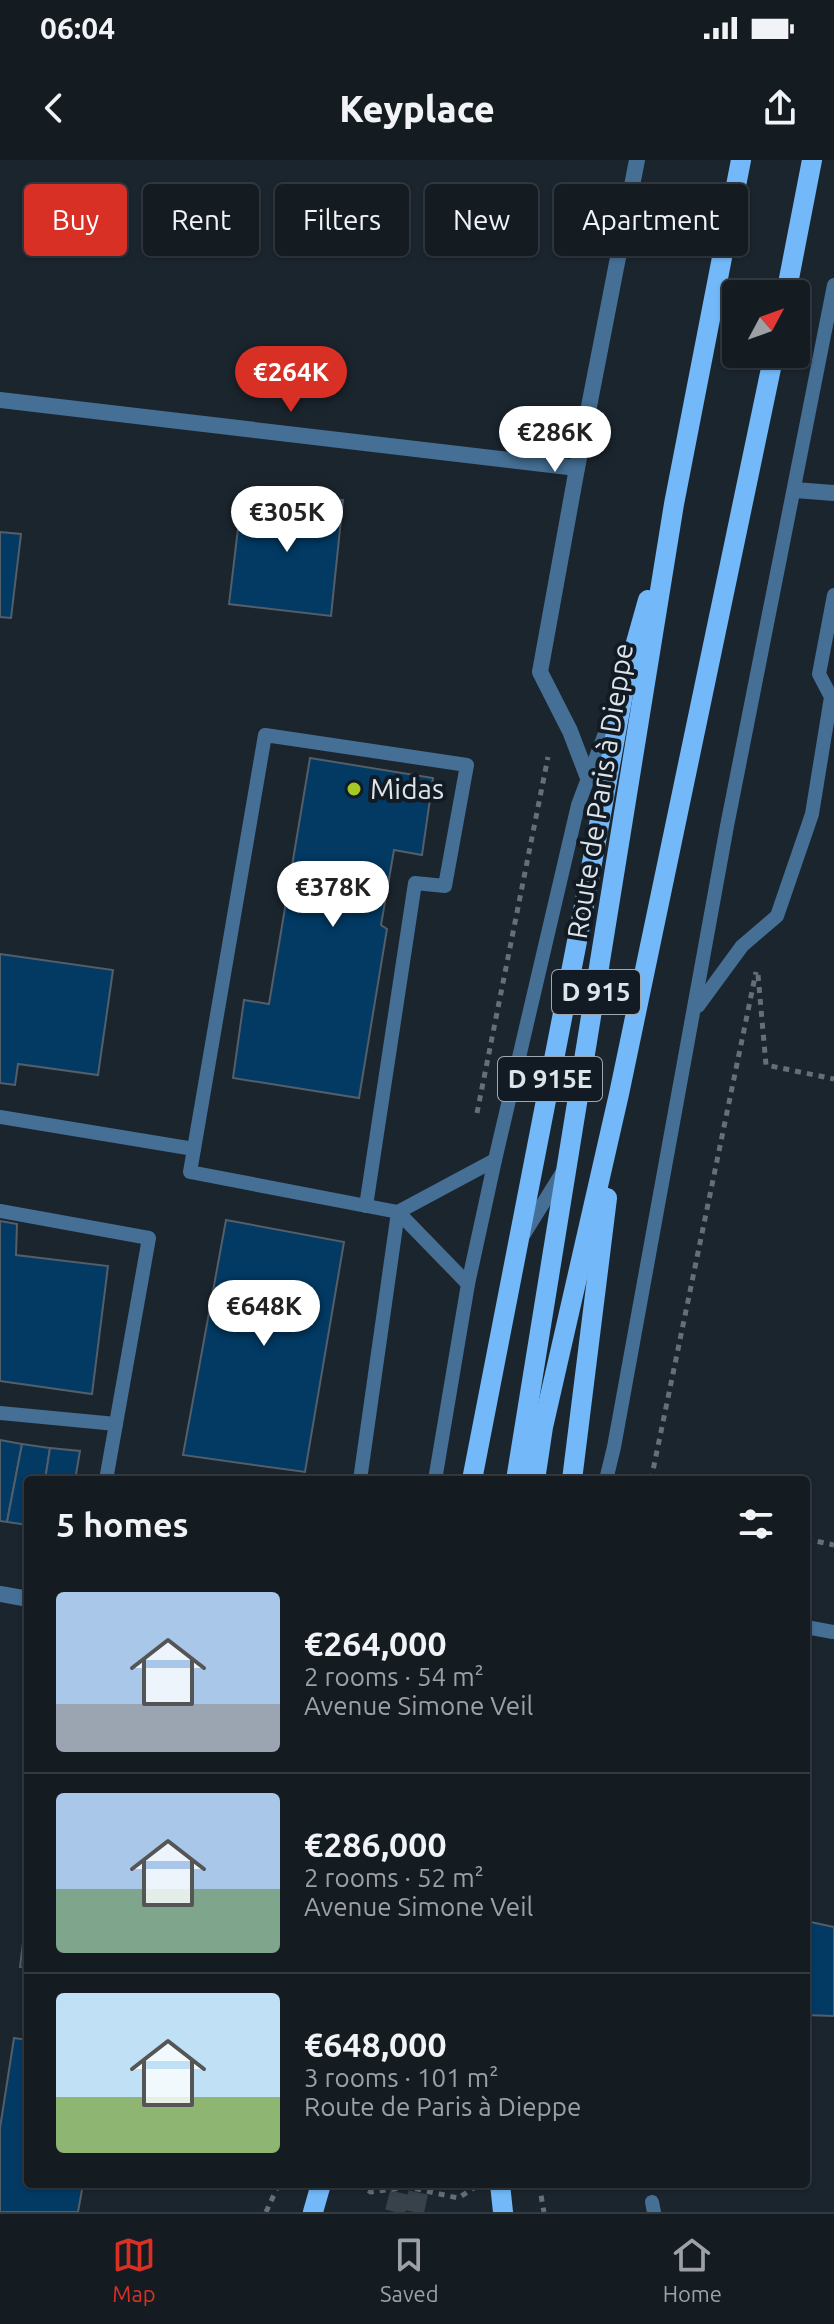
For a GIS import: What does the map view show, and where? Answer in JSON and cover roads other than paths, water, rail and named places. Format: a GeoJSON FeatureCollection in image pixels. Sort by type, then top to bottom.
{"type":"FeatureCollection","features":[{"type":"Feature","properties":{"kind":"main road","name":"Route de Paris à Dieppe"},"geometry":{"type":"LineString","coordinates":[[517,1476],[674,504],[741,160]]}},
{"type":"Feature","properties":{"kind":"main road"},"geometry":{"type":"LineString","coordinates":[[789,280],[812,160]]}},
{"type":"Feature","properties":{"kind":"main road","name":"D 915"},"geometry":{"type":"LineString","coordinates":[[536,1476],[543,1427],[619,1094],[771,368]]}},
{"type":"Feature","properties":{"kind":"main road","name":"D 915E"},"geometry":{"type":"LineString","coordinates":[[473,1476],[626,678],[674,504]]}},
{"type":"Feature","properties":{"kind":"main road","name":"D 915E"},"geometry":{"type":"LineString","coordinates":[[572,1476],[619,1094]]}},
{"type":"Feature","properties":{"kind":"main road"},"geometry":{"type":"LineString","coordinates":[[313,2212],[320,2188]]}},
{"type":"Feature","properties":{"kind":"main road"},"geometry":{"type":"LineString","coordinates":[[500,2188],[503,2212]]}},
{"type":"Feature","properties":{"kind":"street"},"geometry":{"type":"LineString","coordinates":[[588,778],[570,731],[540,672],[637,160]]}},
{"type":"Feature","properties":{"kind":"street"},"geometry":{"type":"LineString","coordinates":[[0,400],[577,468]]}},
{"type":"Feature","properties":{"kind":"street"},"geometry":{"type":"LineString","coordinates":[[795,490],[834,493]]}},
{"type":"Feature","properties":{"kind":"street"},"geometry":{"type":"LineString","coordinates":[[0,1594],[23,1598]]}},
{"type":"Feature","properties":{"kind":"lane"},"geometry":{"type":"LineString","coordinates":[[607,1476],[727,826],[834,285]]}},
{"type":"Feature","properties":{"kind":"lane"},"geometry":{"type":"LineString","coordinates":[[695,1009],[742,946],[777,916],[812,814],[831,697],[819,674],[834,595]]}},
{"type":"Feature","properties":{"kind":"lane"},"geometry":{"type":"LineString","coordinates":[[436,1476],[468,1284],[578,805],[626,678]]}},
{"type":"Feature","properties":{"kind":"lane"},"geometry":{"type":"LineString","coordinates":[[366,1206],[415,883],[445,886],[467,765],[265,735],[190,1172],[366,1206],[398,1212],[468,1284]]}},
{"type":"Feature","properties":{"kind":"lane"},"geometry":{"type":"LineString","coordinates":[[0,1117],[194,1149]]}},
{"type":"Feature","properties":{"kind":"lane"},"geometry":{"type":"LineString","coordinates":[[398,1212],[495,1160]]}},
{"type":"Feature","properties":{"kind":"lane"},"geometry":{"type":"LineString","coordinates":[[518,1243],[568,1163]]}},
{"type":"Feature","properties":{"kind":"lane"},"geometry":{"type":"LineString","coordinates":[[0,1211],[149,1238],[107,1476]]}},
{"type":"Feature","properties":{"kind":"lane"},"geometry":{"type":"LineString","coordinates":[[361,1476],[398,1212]]}},
{"type":"Feature","properties":{"kind":"lane"},"geometry":{"type":"LineString","coordinates":[[0,1413],[116,1424]]}},
{"type":"Feature","properties":{"kind":"lane"},"geometry":{"type":"LineString","coordinates":[[810,1628],[833,1632]]}},
{"type":"Feature","properties":{"kind":"tunnel"},"geometry":{"type":"LineString","coordinates":[[395,2212],[401,2188]]}},
{"type":"Feature","properties":{"kind":"tunnel"},"geometry":{"type":"LineString","coordinates":[[414,2212],[419,2188]]}},
{"type":"Feature","properties":{"kind":"place","name":"Midas"},"geometry":{"type":"Point","coordinates":[354,789]}}]}
